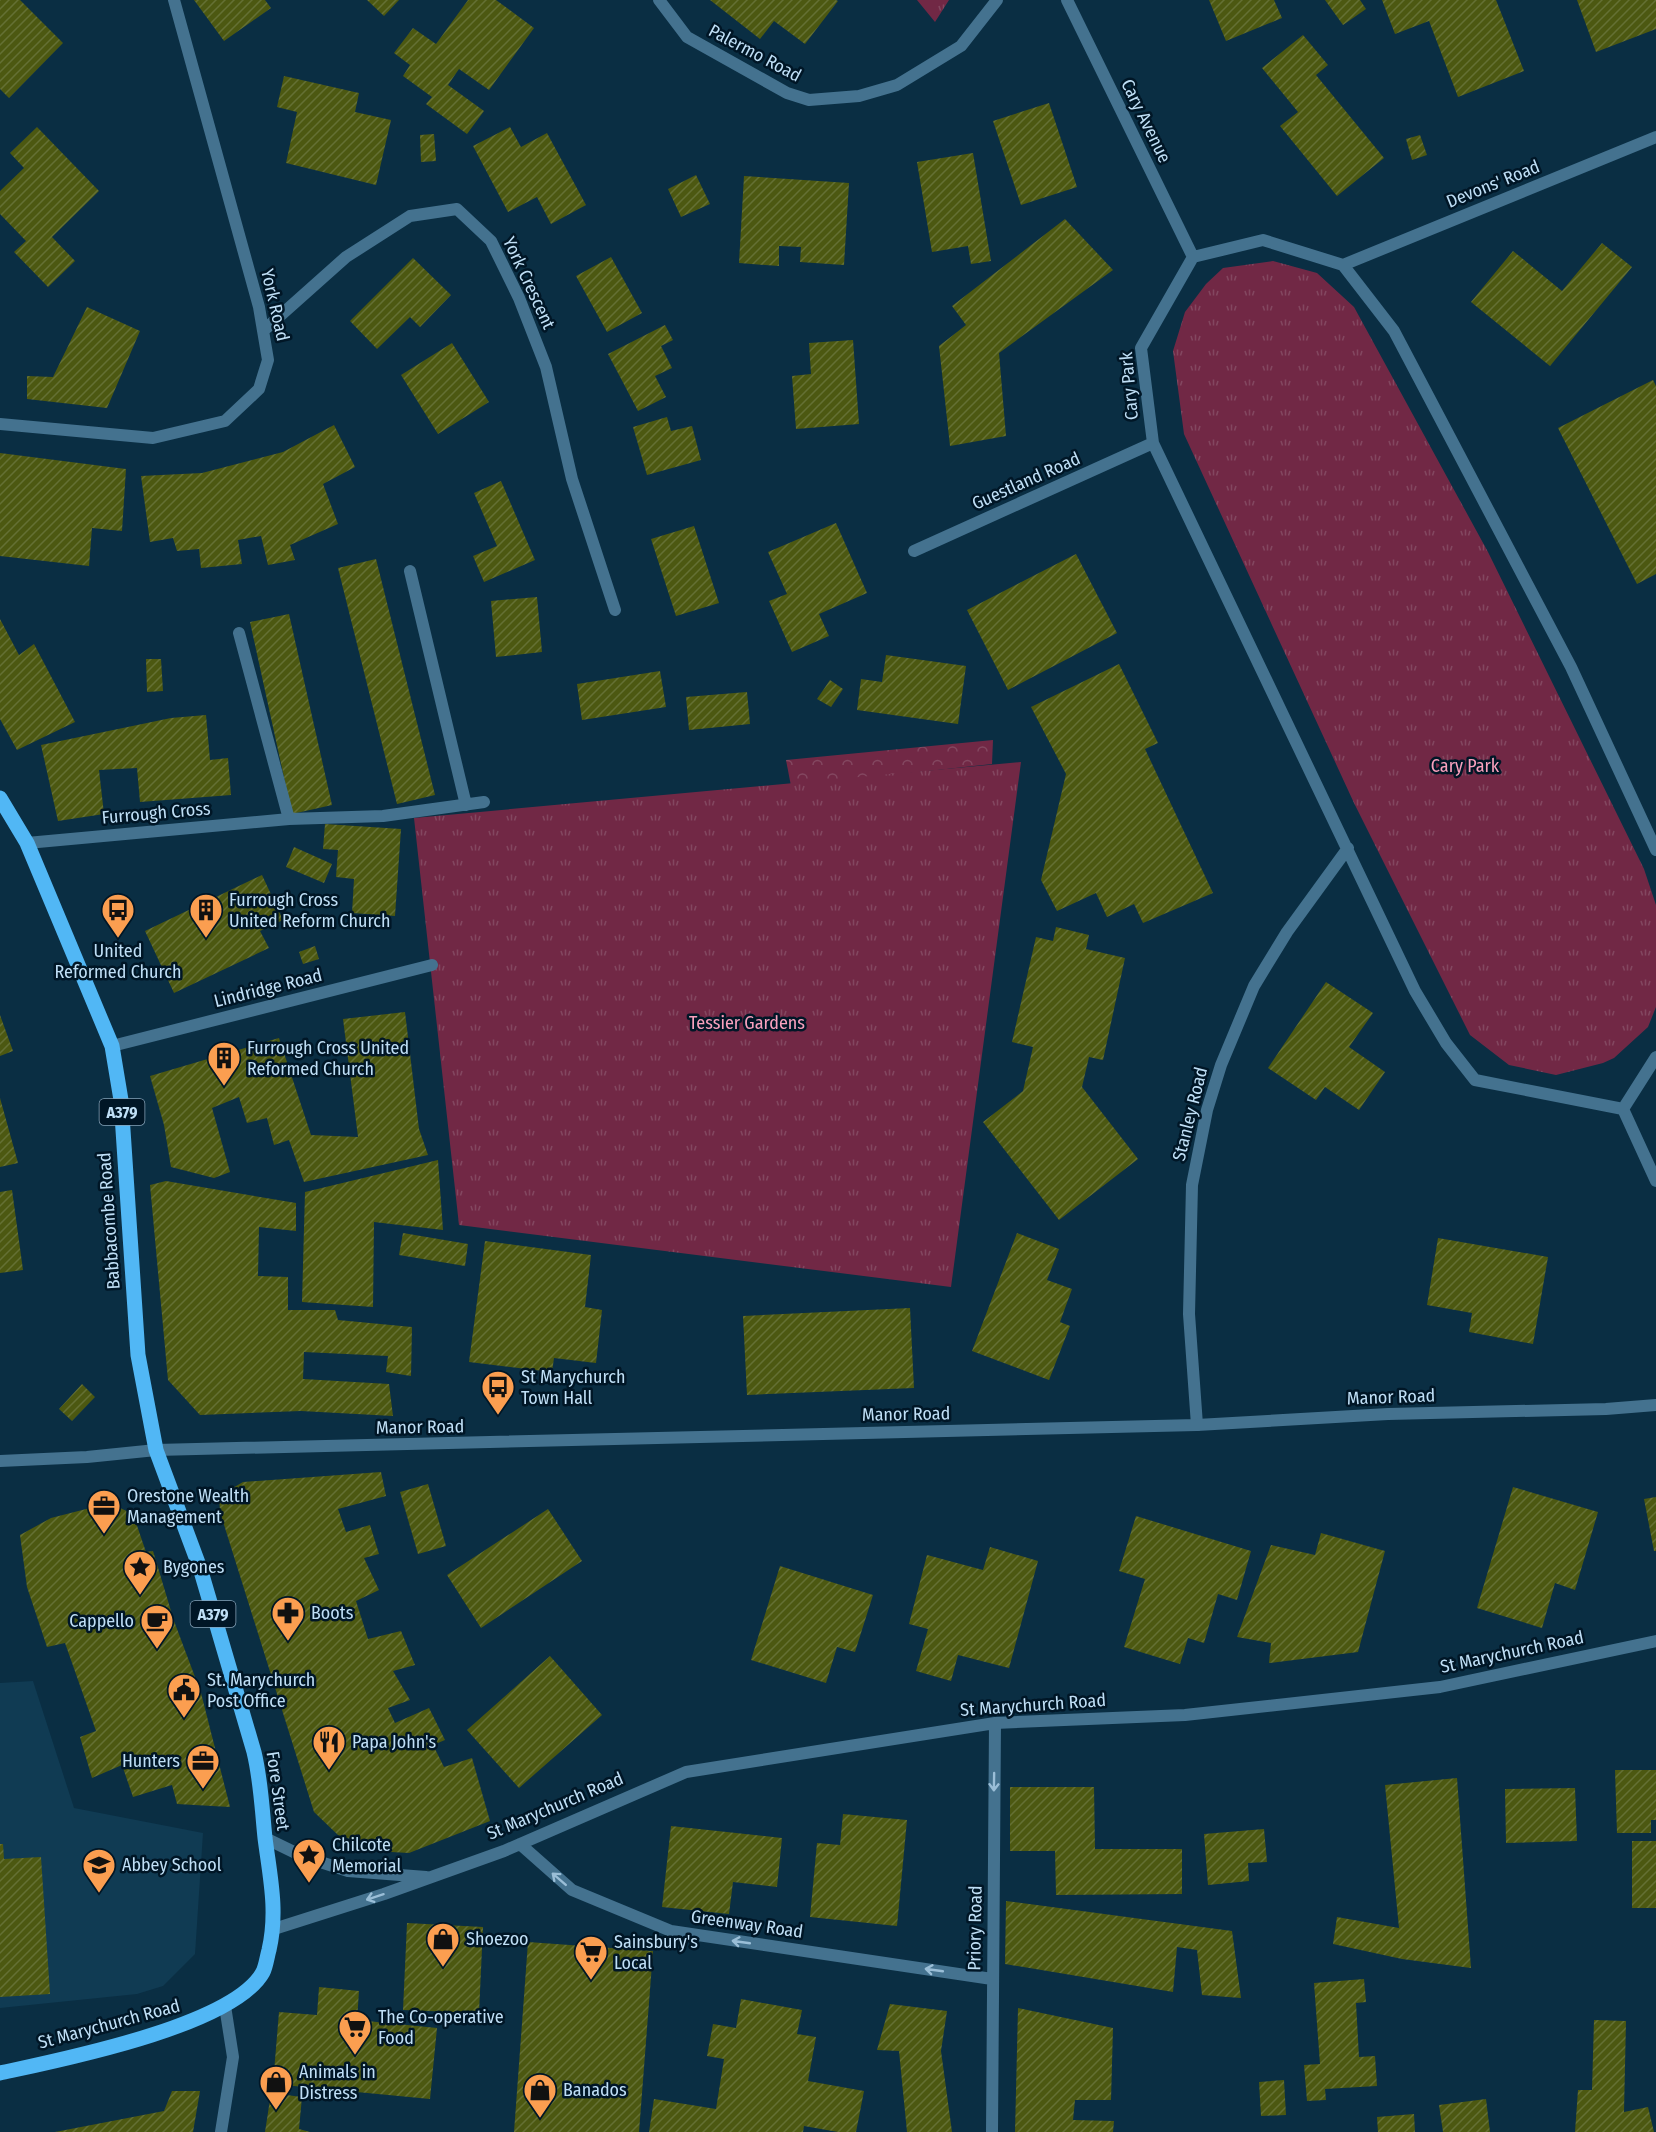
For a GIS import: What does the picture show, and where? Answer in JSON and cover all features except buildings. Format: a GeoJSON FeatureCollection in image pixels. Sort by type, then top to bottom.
{"type":"FeatureCollection","features":[{"type":"Feature","properties":{"kind":"main road","name":"Babbacombe Road"},"geometry":{"type":"LineString","coordinates":[[0,798],[27,843],[112,1046],[121,1100],[138,1355],[156,1450]]}},
{"type":"Feature","properties":{"kind":"main road","name":"Fore Street"},"geometry":{"type":"LineString","coordinates":[[156,1450],[200,1568],[261,1780],[265,1838],[274,1889],[274,1929],[263,1972],[243,1995],[225,2006]]}},
{"type":"Feature","properties":{"kind":"main road","name":"St Marychurch Road"},"geometry":{"type":"LineString","coordinates":[[0,2073],[72,2057],[195,2021],[225,2006]]}},
{"type":"Feature","properties":{"kind":"street","name":"York Road"},"geometry":{"type":"LineString","coordinates":[[0,424],[153,438],[225,421],[259,389],[268,360],[259,307],[174,0]]}},
{"type":"Feature","properties":{"kind":"street","name":"Palermo Road"},"geometry":{"type":"LineString","coordinates":[[659,0],[687,37],[787,93],[808,100],[859,96],[897,85],[961,46],[997,0]]}},
{"type":"Feature","properties":{"kind":"street","name":"Cary Avenue"},"geometry":{"type":"LineString","coordinates":[[1066,0],[1193,257]]}},
{"type":"Feature","properties":{"kind":"street","name":"Devons' Road"},"geometry":{"type":"LineString","coordinates":[[1343,265],[1656,137]]}},
{"type":"Feature","properties":{"kind":"street","name":"York Crescent"},"geometry":{"type":"LineString","coordinates":[[263,331],[346,257],[410,216],[457,209],[492,241],[523,308],[546,367],[572,479],[615,610]]}},
{"type":"Feature","properties":{"kind":"street"},"geometry":{"type":"LineString","coordinates":[[1193,257],[1263,240],[1343,265],[1394,331],[1571,667],[1656,850]]}},
{"type":"Feature","properties":{"kind":"street","name":"Cary Park"},"geometry":{"type":"LineString","coordinates":[[1193,257],[1140,348],[1153,443],[1415,991],[1446,1043],[1475,1080],[1623,1108]]}},
{"type":"Feature","properties":{"kind":"street","name":"Guestland Road"},"geometry":{"type":"LineString","coordinates":[[914,551],[1153,443]]}},
{"type":"Feature","properties":{"kind":"street"},"geometry":{"type":"LineString","coordinates":[[410,571],[466,805]]}},
{"type":"Feature","properties":{"kind":"street"},"geometry":{"type":"LineString","coordinates":[[239,633],[289,819]]}},
{"type":"Feature","properties":{"kind":"street","name":"Furrough Cross"},"geometry":{"type":"LineString","coordinates":[[27,843],[289,819],[383,816],[484,802]]}},
{"type":"Feature","properties":{"kind":"street","name":"Stanley Road"},"geometry":{"type":"LineString","coordinates":[[1197,1425],[1189,1314],[1192,1185],[1207,1110],[1221,1065],[1254,986],[1287,932],[1348,848]]}},
{"type":"Feature","properties":{"kind":"street","name":"Lindridge Road"},"geometry":{"type":"LineString","coordinates":[[112,1046],[432,965]]}},
{"type":"Feature","properties":{"kind":"street"},"geometry":{"type":"LineString","coordinates":[[1656,1057],[1623,1108],[1656,1181]]}},
{"type":"Feature","properties":{"kind":"street","name":"Manor Road"},"geometry":{"type":"LineString","coordinates":[[0,1461],[87,1457],[156,1450],[1197,1425],[1388,1414],[1606,1409],[1656,1405]]}},
{"type":"Feature","properties":{"kind":"street","name":"St Marychurch Road"},"geometry":{"type":"LineString","coordinates":[[274,1929],[520,1844],[686,1772],[994,1724],[1185,1715],[1440,1687],[1656,1641]]}},
{"type":"Feature","properties":{"kind":"street","name":"Priory Road"},"geometry":{"type":"LineString","coordinates":[[992,2132],[994,1724]]}},
{"type":"Feature","properties":{"kind":"street","name":"St Marychurch Road"},"geometry":{"type":"LineString","coordinates":[[265,1838],[302,1856],[348,1871],[430,1877]]}},
{"type":"Feature","properties":{"kind":"street","name":"Greenway Road"},"geometry":{"type":"LineString","coordinates":[[520,1844],[572,1890],[671,1931],[992,1979]]}},
{"type":"Feature","properties":{"kind":"street"},"geometry":{"type":"LineString","coordinates":[[221,2132],[233,2057],[225,2006]]}},
{"type":"Feature","properties":{"kind":"shaded area","name":"Abbey School"},"geometry":{"type":"Polygon","coordinates":[[[33,1681],[74,1808],[203,1833],[195,1954],[163,1986],[137,1994],[0,2008],[0,1683],[33,1681]]]}},
{"type":"Feature","properties":{"kind":"green space"},"geometry":{"type":"Polygon","coordinates":[[[917,0],[949,0],[935,22],[917,0]]]}},
{"type":"Feature","properties":{"kind":"green space","name":"Cary Park"},"geometry":{"type":"Polygon","coordinates":[[[1273,261],[1317,273],[1354,307],[1488,552],[1644,869],[1656,905],[1656,1007],[1648,1027],[1614,1058],[1603,1063],[1556,1075],[1509,1065],[1470,1035],[1354,803],[1184,434],[1173,351],[1185,312],[1206,284],[1223,268],[1273,261]]]}},
{"type":"Feature","properties":{"kind":"green space"},"geometry":{"type":"Polygon","coordinates":[[[993,740],[992,764],[791,786],[786,760],[993,740]]]}},
{"type":"Feature","properties":{"kind":"green space","name":"Tessier Gardens"},"geometry":{"type":"Polygon","coordinates":[[[1021,762],[951,1287],[459,1225],[414,818],[1021,762]]]}},
{"type":"Feature","properties":{"kind":"place","name":"United Reformed Church"},"geometry":{"type":"Point","coordinates":[118,939]}},
{"type":"Feature","properties":{"kind":"place","name":"Furrough Cross United Reform Church"},"geometry":{"type":"Point","coordinates":[206,939]}},
{"type":"Feature","properties":{"kind":"place","name":"Furrough Cross United Reformed Church"},"geometry":{"type":"Point","coordinates":[224,1087]}},
{"type":"Feature","properties":{"kind":"place","name":"St Marychurch Town Hall"},"geometry":{"type":"Point","coordinates":[498,1416]}},
{"type":"Feature","properties":{"kind":"place","name":"Orestone Wealth Management"},"geometry":{"type":"Point","coordinates":[104,1535]}},
{"type":"Feature","properties":{"kind":"place","name":"Bygones"},"geometry":{"type":"Point","coordinates":[140,1596]}},
{"type":"Feature","properties":{"kind":"place","name":"Boots"},"geometry":{"type":"Point","coordinates":[288,1642]}},
{"type":"Feature","properties":{"kind":"place","name":"Cappello"},"geometry":{"type":"Point","coordinates":[157,1650]}},
{"type":"Feature","properties":{"kind":"place","name":"St. Marychurch Post Office"},"geometry":{"type":"Point","coordinates":[184,1719]}},
{"type":"Feature","properties":{"kind":"place","name":"Papa John's"},"geometry":{"type":"Point","coordinates":[329,1771]}},
{"type":"Feature","properties":{"kind":"place","name":"Hunters"},"geometry":{"type":"Point","coordinates":[203,1790]}},
{"type":"Feature","properties":{"kind":"place","name":"Chilcote Memorial"},"geometry":{"type":"Point","coordinates":[309,1884]}},
{"type":"Feature","properties":{"kind":"place","name":"Abbey School"},"geometry":{"type":"Point","coordinates":[99,1894]}},
{"type":"Feature","properties":{"kind":"place","name":"Shoezoo"},"geometry":{"type":"Point","coordinates":[443,1968]}},
{"type":"Feature","properties":{"kind":"place","name":"Sainsbury's Local"},"geometry":{"type":"Point","coordinates":[591,1981]}},
{"type":"Feature","properties":{"kind":"place","name":"The Co-operative Food"},"geometry":{"type":"Point","coordinates":[355,2056]}},
{"type":"Feature","properties":{"kind":"place","name":"Animals in Distress"},"geometry":{"type":"Point","coordinates":[276,2111]}},
{"type":"Feature","properties":{"kind":"place","name":"Banados"},"geometry":{"type":"Point","coordinates":[540,2119]}}]}
